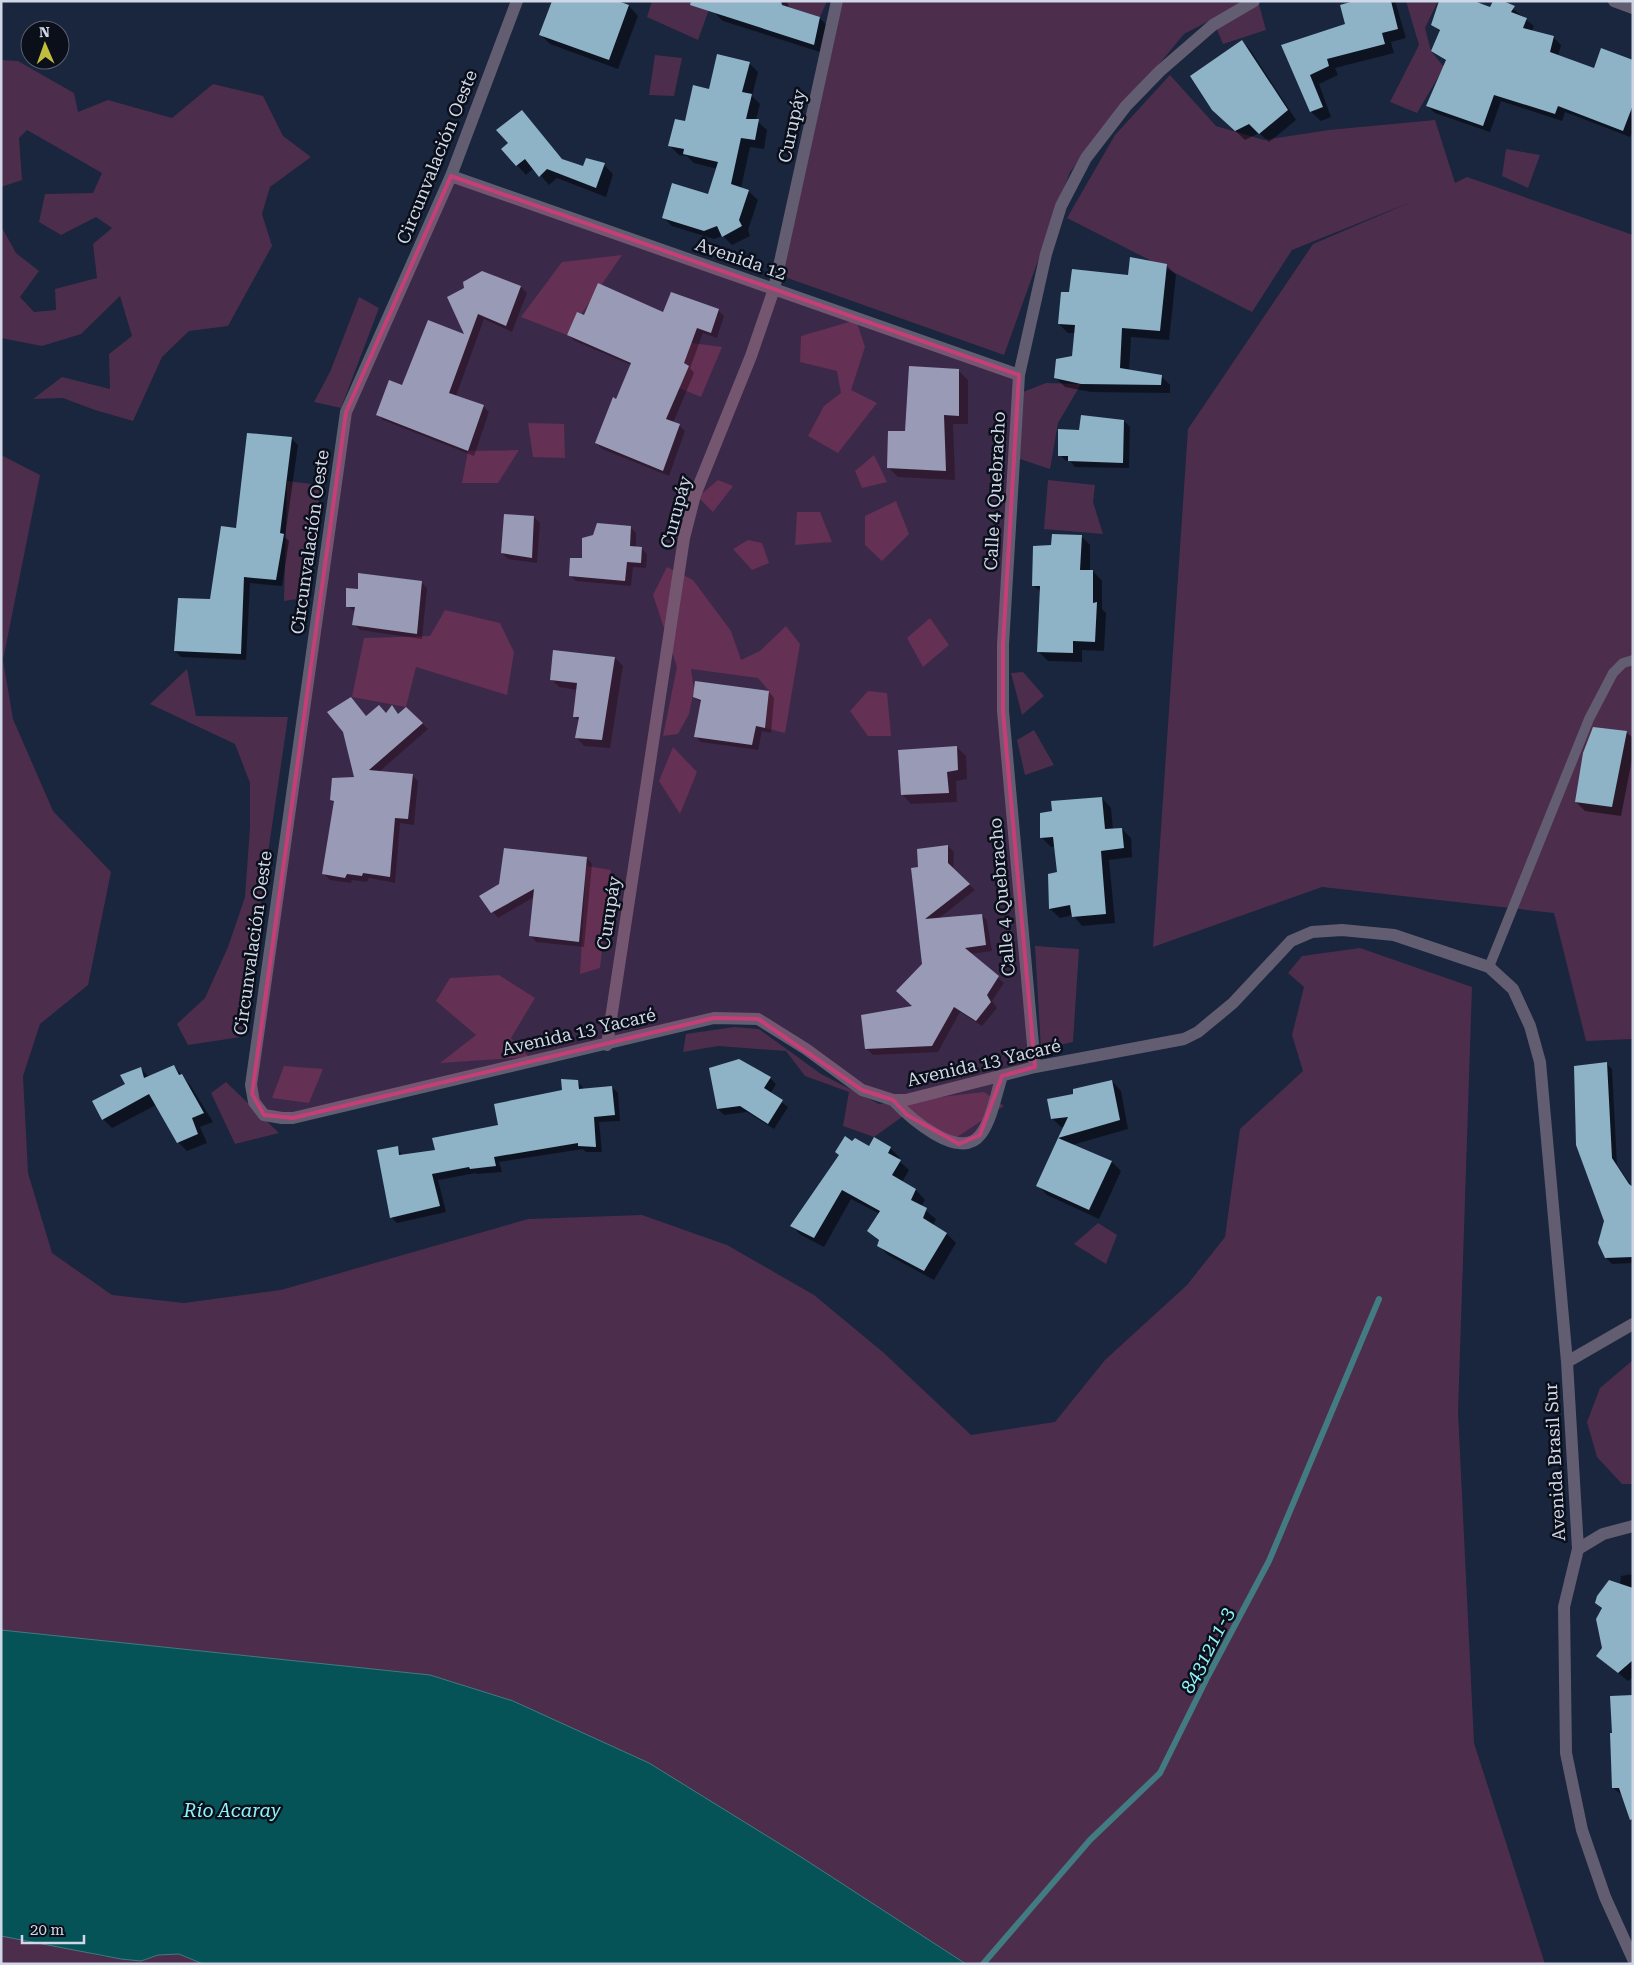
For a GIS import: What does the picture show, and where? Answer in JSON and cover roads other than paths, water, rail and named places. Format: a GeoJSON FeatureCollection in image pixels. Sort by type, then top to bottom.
{"type":"FeatureCollection","features":[{"type":"Feature","properties":{"kind":"street","name":"Circunvalación Oeste"},"geometry":{"type":"LineString","coordinates":[[264,1115],[254,1102],[251,1085],[346,412],[451,176],[516,1]]}},
{"type":"Feature","properties":{"kind":"street","name":"Curupa´y"},"geometry":{"type":"LineString","coordinates":[[606,1045],[684,538],[695,495],[751,356],[774,290],[837,1]]}},
{"type":"Feature","properties":{"kind":"street","name":"Calle 4 Quebracho"},"geometry":{"type":"LineString","coordinates":[[1035,1067],[1004,711],[1003,645],[1019,375],[1046,254],[1061,206],[1086,158],[1126,106],[1160,71],[1213,25],[1254,1]]}},
{"type":"Feature","properties":{"kind":"street"},"geometry":{"type":"LineString","coordinates":[[1614,1],[1633,8]]}},
{"type":"Feature","properties":{"kind":"street","name":"Avenida 12"},"geometry":{"type":"LineString","coordinates":[[451,176],[1019,375]]}},
{"type":"Feature","properties":{"kind":"street","name":"Avenida 13 Yacaré"},"geometry":{"type":"LineString","coordinates":[[264,1115],[293,1118],[714,1018],[758,1019],[806,1049],[862,1090],[893,1100],[906,1100],[1035,1067],[1184,1040],[1198,1032],[1233,1003],[1291,941],[1312,932],[1342,930],[1394,935],[1489,967]]}},
{"type":"Feature","properties":{"kind":"street","name":"Avenida Brasil Sur"},"geometry":{"type":"LineString","coordinates":[[1489,967],[1513,989],[1530,1026],[1540,1062],[1567,1362],[1578,1549],[1564,1607],[1566,1753],[1582,1830],[1605,1897],[1633,1959]]}},
{"type":"Feature","properties":{"kind":"street"},"geometry":{"type":"LineString","coordinates":[[893,1100],[907,1115],[945,1139],[959,1144],[967,1143],[975,1140],[986,1126],[1002,1076]]}},
{"type":"Feature","properties":{"kind":"street"},"geometry":{"type":"LineString","coordinates":[[1567,1362],[1633,1324]]}},
{"type":"Feature","properties":{"kind":"street"},"geometry":{"type":"LineString","coordinates":[[1578,1549],[1603,1534],[1633,1526]]}},
{"type":"Feature","properties":{"kind":"lane"},"geometry":{"type":"LineString","coordinates":[[1489,967],[1588,719],[1613,673],[1623,663],[1633,660]]}},
{"type":"Feature","properties":{"kind":"water","name":"Río Acaray"},"geometry":{"type":"Polygon","coordinates":[[[1,1630],[430,1675],[513,1701],[649,1763],[801,1857],[966,1964],[203,1964],[179,1954],[158,1955],[141,1961],[121,1959],[1,1936],[1,1630]]]}},
{"type":"Feature","properties":{"kind":"waterway","name":"8431211-3"},"geometry":{"type":"LineString","coordinates":[[983,1964],[1090,1840],[1160,1773],[1208,1676],[1269,1561],[1379,1299]]}}]}
